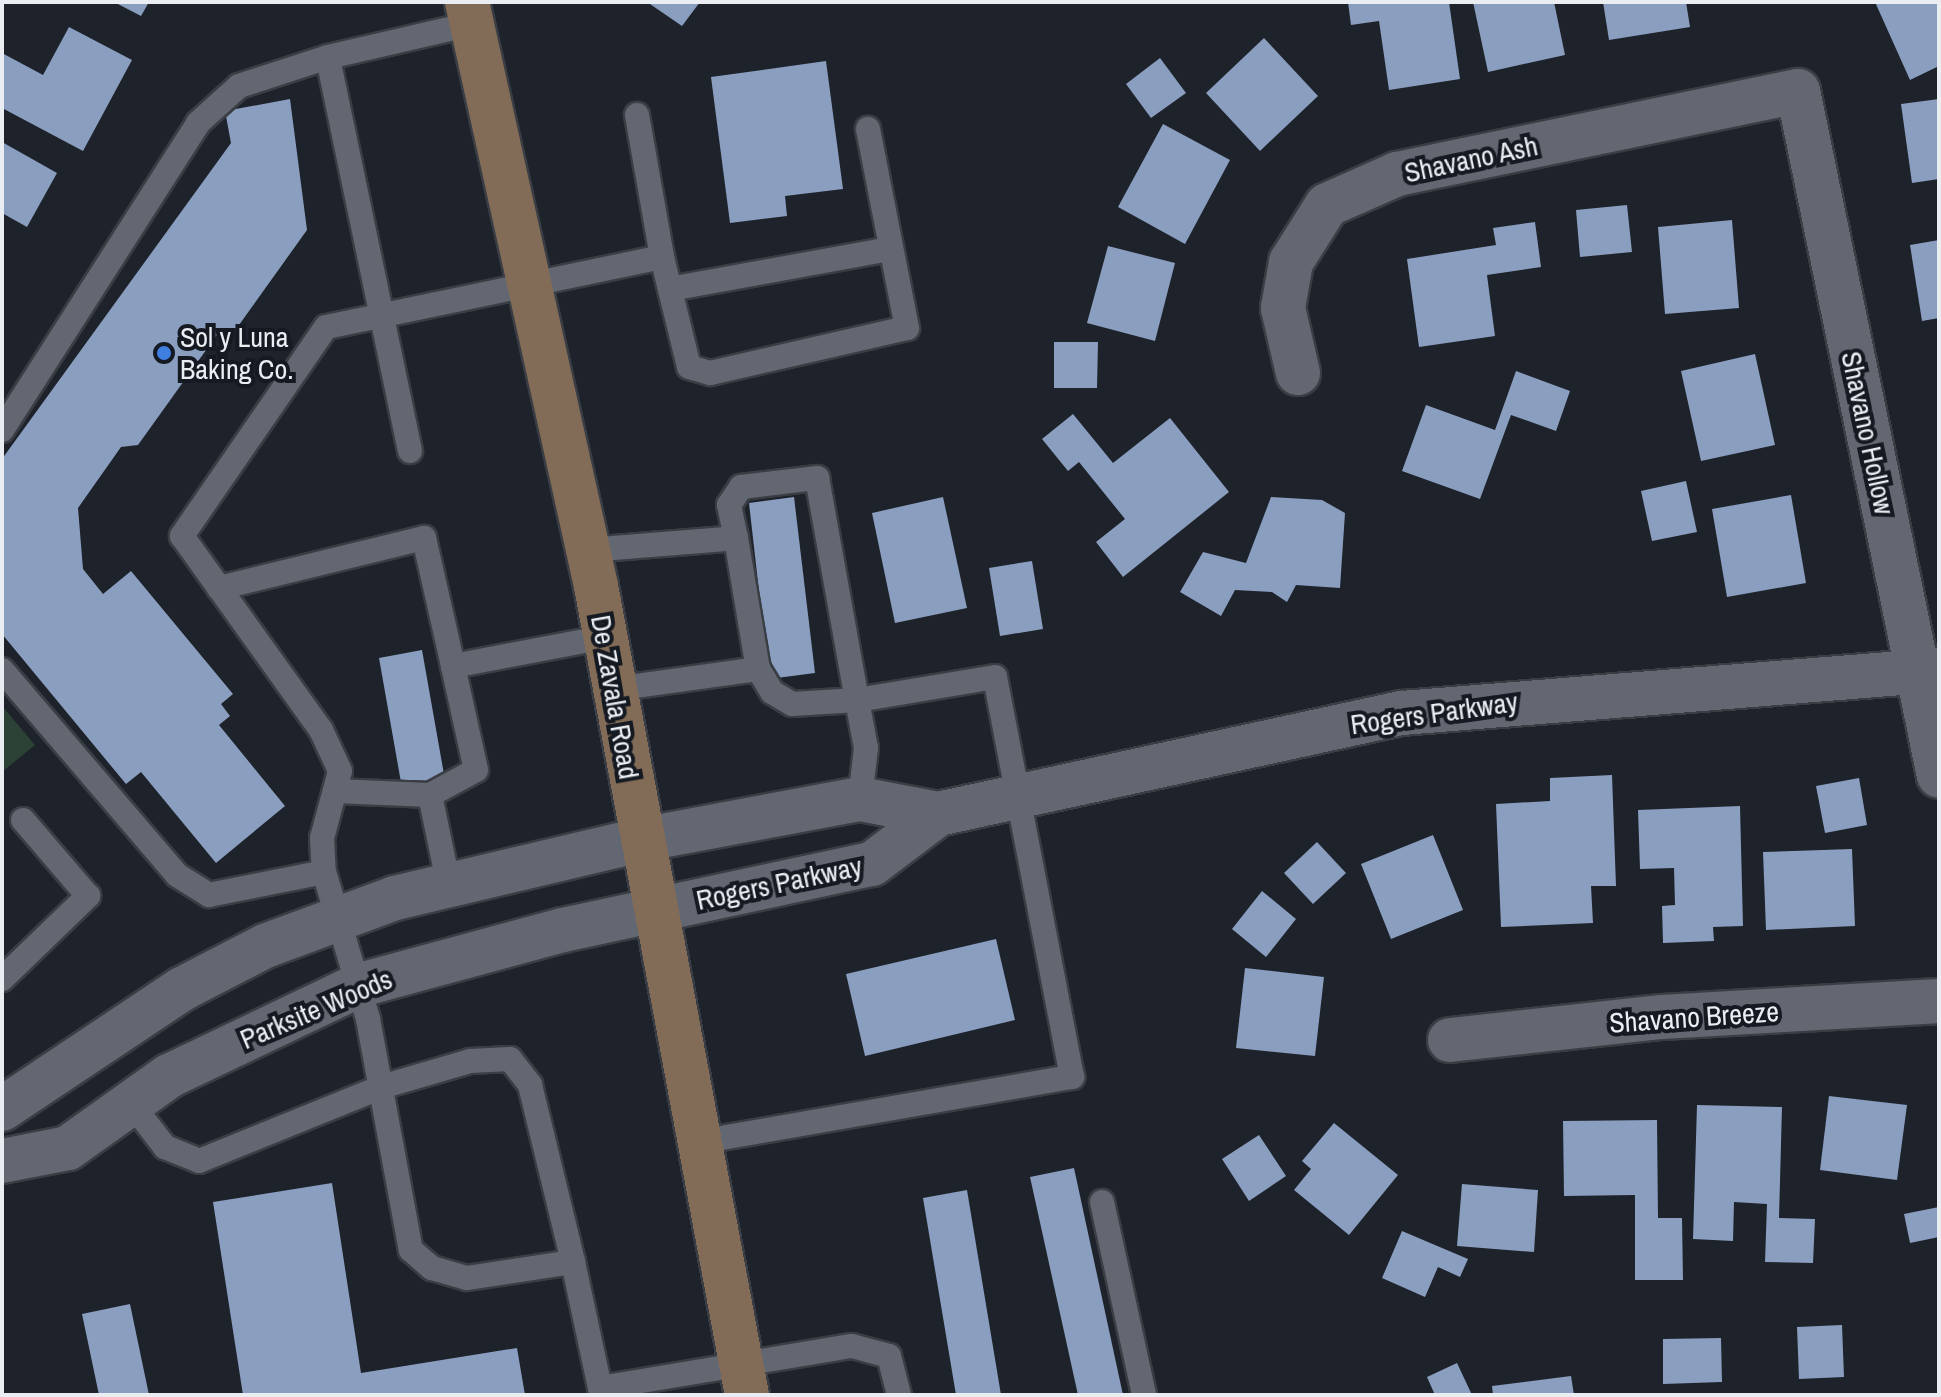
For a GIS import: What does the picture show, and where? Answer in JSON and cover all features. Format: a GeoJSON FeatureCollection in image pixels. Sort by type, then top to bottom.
{"type":"FeatureCollection","features":[{"type":"Feature","properties":{"kind":"main road","name":"De Zavala Road"},"geometry":{"type":"LineString","coordinates":[[469,13],[526,287],[588,550],[653,910],[744,1378]]}},
{"type":"Feature","properties":{"kind":"street","name":"Shavano Ash"},"geometry":{"type":"LineString","coordinates":[[1298,373],[1283,308],[1291,262],[1327,205],[1397,174],[1798,91]]}},
{"type":"Feature","properties":{"kind":"street","name":"Shavano Hollow"},"geometry":{"type":"LineString","coordinates":[[1798,91],[1928,671],[1939,776]]}},
{"type":"Feature","properties":{"kind":"street","name":"Rogers Parkway"},"geometry":{"type":"LineString","coordinates":[[640,840],[860,799],[938,814],[1402,713],[1928,671]]}},
{"type":"Feature","properties":{"kind":"street","name":"Rogers Parkway"},"geometry":{"type":"LineString","coordinates":[[653,910],[872,864],[938,814]]}},
{"type":"Feature","properties":{"kind":"street"},"geometry":{"type":"LineString","coordinates":[[2,1109],[182,989],[339,918],[449,886],[640,840]]}},
{"type":"Feature","properties":{"kind":"street","name":"Parksite Woods"},"geometry":{"type":"LineString","coordinates":[[2,1161],[68,1148],[169,1076],[360,985],[653,910]]}},
{"type":"Feature","properties":{"kind":"street","name":"Shavano Breeze"},"geometry":{"type":"LineString","coordinates":[[1450,1040],[1662,1017],[1939,1001]]}},
{"type":"Feature","properties":{"kind":"lane"},"geometry":{"type":"LineString","coordinates":[[2,430],[198,123],[239,86],[469,13]]}},
{"type":"Feature","properties":{"kind":"lane"},"geometry":{"type":"LineString","coordinates":[[328,57],[385,315],[410,451]]}},
{"type":"Feature","properties":{"kind":"lane"},"geometry":{"type":"LineString","coordinates":[[637,115],[662,257],[689,367],[710,373],[907,328],[868,129]]}},
{"type":"Feature","properties":{"kind":"lane"},"geometry":{"type":"LineString","coordinates":[[670,289],[890,249]]}},
{"type":"Feature","properties":{"kind":"lane"},"geometry":{"type":"LineString","coordinates":[[573,1262],[467,1278],[432,1268],[411,1250],[360,985],[324,872],[322,838],[340,771],[321,730],[182,536],[326,327],[662,257]]}},
{"type":"Feature","properties":{"kind":"lane"},"geometry":{"type":"LineString","coordinates":[[698,1142],[1072,1077],[1021,796],[995,677],[857,700],[792,704],[772,692],[758,669],[729,505],[741,487],[817,478],[857,700],[866,748],[860,799]]}},
{"type":"Feature","properties":{"kind":"lane"},"geometry":{"type":"LineString","coordinates":[[219,588],[424,538],[476,770],[430,795],[335,791]]}},
{"type":"Feature","properties":{"kind":"lane"},"geometry":{"type":"LineString","coordinates":[[588,550],[736,538]]}},
{"type":"Feature","properties":{"kind":"lane"},"geometry":{"type":"LineString","coordinates":[[453,666],[605,637]]}},
{"type":"Feature","properties":{"kind":"lane"},"geometry":{"type":"LineString","coordinates":[[614,689],[758,669]]}},
{"type":"Feature","properties":{"kind":"lane"},"geometry":{"type":"LineString","coordinates":[[2,670],[177,875],[209,895],[324,872]]}},
{"type":"Feature","properties":{"kind":"lane"},"geometry":{"type":"LineString","coordinates":[[430,795],[449,886]]}},
{"type":"Feature","properties":{"kind":"lane"},"geometry":{"type":"LineString","coordinates":[[2,979],[88,896],[23,820]]}},
{"type":"Feature","properties":{"kind":"lane"},"geometry":{"type":"LineString","coordinates":[[131,1103],[165,1147],[199,1161],[381,1087],[481,1060],[510,1059],[523,1070],[573,1262],[600,1388],[744,1378],[872,1349],[889,1356],[899,1395]]}},
{"type":"Feature","properties":{"kind":"lane"},"geometry":{"type":"LineString","coordinates":[[1102,1202],[1144,1395]]}},
{"type":"Feature","properties":{"kind":"green space"},"geometry":{"type":"Polygon","coordinates":[[[2,706],[35,745],[2,772],[2,706]]]}},
{"type":"Feature","properties":{"kind":"building"},"geometry":{"type":"Polygon","coordinates":[[[114,2],[149,2],[141,16],[114,2]]]}},
{"type":"Feature","properties":{"kind":"building"},"geometry":{"type":"Polygon","coordinates":[[[647,2],[700,2],[682,26],[647,2]]]}},
{"type":"Feature","properties":{"kind":"building"},"geometry":{"type":"Polygon","coordinates":[[[1348,2],[1449,2],[1460,79],[1389,90],[1379,21],[1351,25],[1348,2]]]}},
{"type":"Feature","properties":{"kind":"building"},"geometry":{"type":"Polygon","coordinates":[[[1473,2],[1554,2],[1565,55],[1488,72],[1473,2]]]}},
{"type":"Feature","properties":{"kind":"building"},"geometry":{"type":"Polygon","coordinates":[[[1603,2],[1686,2],[1690,27],[1609,40],[1603,2]]]}},
{"type":"Feature","properties":{"kind":"building"},"geometry":{"type":"Polygon","coordinates":[[[1875,2],[1939,2],[1939,66],[1910,80],[1875,2]]]}},
{"type":"Feature","properties":{"kind":"building"},"geometry":{"type":"Polygon","coordinates":[[[69,27],[132,60],[83,151],[2,108],[2,53],[43,75],[69,27]]]}},
{"type":"Feature","properties":{"kind":"building"},"geometry":{"type":"Polygon","coordinates":[[[1264,38],[1318,96],[1260,151],[1206,93],[1264,38]]]}},
{"type":"Feature","properties":{"kind":"building"},"geometry":{"type":"Polygon","coordinates":[[[1160,58],[1186,93],[1151,118],[1126,84],[1160,58]]]}},
{"type":"Feature","properties":{"kind":"building"},"geometry":{"type":"Polygon","coordinates":[[[826,61],[843,189],[785,196],[787,216],[730,223],[711,77],[826,61]]]}},
{"type":"Feature","properties":{"kind":"building"},"geometry":{"type":"Polygon","coordinates":[[[290,99],[307,230],[229,339],[219,332],[138,445],[121,447],[78,508],[83,569],[103,594],[131,571],[233,694],[221,704],[230,716],[219,725],[285,806],[216,863],[141,772],[126,784],[2,634],[2,459],[231,143],[225,111],[290,99]]]}},
{"type":"Feature","properties":{"kind":"building"},"geometry":{"type":"Polygon","coordinates":[[[1939,99],[1939,179],[1912,183],[1901,104],[1939,99]]]}},
{"type":"Feature","properties":{"kind":"building"},"geometry":{"type":"Polygon","coordinates":[[[1163,124],[1230,160],[1185,244],[1118,207],[1163,124]]]}},
{"type":"Feature","properties":{"kind":"building"},"geometry":{"type":"Polygon","coordinates":[[[2,142],[57,173],[27,227],[2,213],[2,142]]]}},
{"type":"Feature","properties":{"kind":"building"},"geometry":{"type":"Polygon","coordinates":[[[1627,205],[1632,252],[1580,257],[1576,210],[1627,205]]]}},
{"type":"Feature","properties":{"kind":"building"},"geometry":{"type":"Polygon","coordinates":[[[1732,220],[1739,308],[1665,314],[1658,227],[1732,220]]]}},
{"type":"Feature","properties":{"kind":"building"},"geometry":{"type":"Polygon","coordinates":[[[1535,222],[1541,267],[1487,275],[1495,336],[1419,347],[1407,259],[1496,245],[1493,228],[1535,222]]]}},
{"type":"Feature","properties":{"kind":"building"},"geometry":{"type":"Polygon","coordinates":[[[1939,240],[1939,318],[1922,321],[1910,245],[1939,240]]]}},
{"type":"Feature","properties":{"kind":"building"},"geometry":{"type":"Polygon","coordinates":[[[1108,246],[1175,263],[1155,341],[1087,323],[1108,246]]]}},
{"type":"Feature","properties":{"kind":"building"},"geometry":{"type":"Polygon","coordinates":[[[1054,342],[1098,342],[1097,388],[1054,388],[1054,342]]]}},
{"type":"Feature","properties":{"kind":"building"},"geometry":{"type":"Polygon","coordinates":[[[1755,354],[1775,445],[1701,461],[1681,371],[1755,354]]]}},
{"type":"Feature","properties":{"kind":"building"},"geometry":{"type":"Polygon","coordinates":[[[1516,371],[1570,391],[1556,431],[1511,415],[1480,499],[1402,471],[1426,405],[1495,430],[1516,371]]]}},
{"type":"Feature","properties":{"kind":"building"},"geometry":{"type":"Polygon","coordinates":[[[1073,414],[1113,463],[1170,418],[1229,492],[1123,577],[1096,542],[1125,519],[1079,462],[1068,471],[1042,439],[1073,414]]]}},
{"type":"Feature","properties":{"kind":"building"},"geometry":{"type":"Polygon","coordinates":[[[1686,481],[1697,532],[1652,541],[1641,491],[1686,481]]]}},
{"type":"Feature","properties":{"kind":"building"},"geometry":{"type":"Polygon","coordinates":[[[1791,495],[1806,583],[1727,597],[1712,509],[1791,495]]]}},
{"type":"Feature","properties":{"kind":"building"},"geometry":{"type":"Polygon","coordinates":[[[794,497],[815,673],[769,679],[749,503],[794,497]]]}},
{"type":"Feature","properties":{"kind":"building"},"geometry":{"type":"Polygon","coordinates":[[[943,497],[967,608],[895,623],[872,513],[943,497]]]}},
{"type":"Feature","properties":{"kind":"building"},"geometry":{"type":"Polygon","coordinates":[[[1271,497],[1322,500],[1345,513],[1340,588],[1296,585],[1287,602],[1272,592],[1235,590],[1221,616],[1180,592],[1203,552],[1246,563],[1271,497]]]}},
{"type":"Feature","properties":{"kind":"building"},"geometry":{"type":"Polygon","coordinates":[[[1032,561],[1043,629],[1000,636],[989,568],[1032,561]]]}},
{"type":"Feature","properties":{"kind":"building"},"geometry":{"type":"Polygon","coordinates":[[[422,650],[445,780],[402,788],[379,658],[422,650]]]}},
{"type":"Feature","properties":{"kind":"building"},"geometry":{"type":"Polygon","coordinates":[[[1612,775],[1616,886],[1591,886],[1593,923],[1501,927],[1496,804],[1550,801],[1550,778],[1612,775]]]}},
{"type":"Feature","properties":{"kind":"building"},"geometry":{"type":"Polygon","coordinates":[[[1859,778],[1867,825],[1825,833],[1816,786],[1859,778]]]}},
{"type":"Feature","properties":{"kind":"building"},"geometry":{"type":"Polygon","coordinates":[[[1740,806],[1743,926],[1713,927],[1714,941],[1663,943],[1662,906],[1675,905],[1674,868],[1640,869],[1638,810],[1740,806]]]}},
{"type":"Feature","properties":{"kind":"building"},"geometry":{"type":"Polygon","coordinates":[[[1433,835],[1463,910],[1391,939],[1361,864],[1433,835]]]}},
{"type":"Feature","properties":{"kind":"building"},"geometry":{"type":"Polygon","coordinates":[[[1317,842],[1346,873],[1313,904],[1284,873],[1317,842]]]}},
{"type":"Feature","properties":{"kind":"building"},"geometry":{"type":"Polygon","coordinates":[[[1852,849],[1855,926],[1766,930],[1763,852],[1852,849]]]}},
{"type":"Feature","properties":{"kind":"building"},"geometry":{"type":"Polygon","coordinates":[[[1262,891],[1296,919],[1266,957],[1232,929],[1262,891]]]}},
{"type":"Feature","properties":{"kind":"building"},"geometry":{"type":"Polygon","coordinates":[[[996,939],[1015,1020],[865,1056],[846,974],[996,939]]]}},
{"type":"Feature","properties":{"kind":"building"},"geometry":{"type":"Polygon","coordinates":[[[1245,968],[1324,977],[1315,1056],[1236,1048],[1245,968]]]}},
{"type":"Feature","properties":{"kind":"building"},"geometry":{"type":"Polygon","coordinates":[[[1829,1096],[1907,1105],[1897,1180],[1820,1170],[1829,1096]]]}},
{"type":"Feature","properties":{"kind":"building"},"geometry":{"type":"Polygon","coordinates":[[[1697,1105],[1782,1107],[1779,1218],[1815,1219],[1813,1263],[1765,1262],[1767,1204],[1734,1202],[1733,1241],[1693,1239],[1697,1105]]]}},
{"type":"Feature","properties":{"kind":"building"},"geometry":{"type":"Polygon","coordinates":[[[1657,1120],[1658,1218],[1682,1218],[1683,1280],[1635,1280],[1635,1195],[1564,1196],[1563,1121],[1657,1120]]]}},
{"type":"Feature","properties":{"kind":"building"},"geometry":{"type":"Polygon","coordinates":[[[1334,1123],[1398,1175],[1349,1235],[1294,1190],[1311,1169],[1302,1161],[1334,1123]]]}},
{"type":"Feature","properties":{"kind":"building"},"geometry":{"type":"Polygon","coordinates":[[[1259,1135],[1286,1176],[1249,1201],[1222,1159],[1259,1135]]]}},
{"type":"Feature","properties":{"kind":"building"},"geometry":{"type":"Polygon","coordinates":[[[1074,1168],[1123,1395],[1078,1395],[1030,1177],[1074,1168]]]}},
{"type":"Feature","properties":{"kind":"building"},"geometry":{"type":"Polygon","coordinates":[[[332,1183],[361,1373],[517,1348],[525,1395],[243,1395],[213,1202],[332,1183]]]}},
{"type":"Feature","properties":{"kind":"building"},"geometry":{"type":"Polygon","coordinates":[[[1462,1184],[1538,1190],[1534,1252],[1457,1246],[1462,1184]]]}},
{"type":"Feature","properties":{"kind":"building"},"geometry":{"type":"Polygon","coordinates":[[[967,1190],[1001,1395],[956,1395],[923,1198],[967,1190]]]}},
{"type":"Feature","properties":{"kind":"building"},"geometry":{"type":"Polygon","coordinates":[[[1939,1207],[1939,1237],[1910,1243],[1904,1214],[1939,1207]]]}},
{"type":"Feature","properties":{"kind":"building"},"geometry":{"type":"Polygon","coordinates":[[[1402,1231],[1468,1259],[1460,1277],[1438,1267],[1425,1297],[1382,1278],[1402,1231]]]}},
{"type":"Feature","properties":{"kind":"building"},"geometry":{"type":"Polygon","coordinates":[[[130,1304],[149,1395],[99,1395],[82,1314],[130,1304]]]}},
{"type":"Feature","properties":{"kind":"building"},"geometry":{"type":"Polygon","coordinates":[[[1842,1325],[1844,1377],[1799,1379],[1797,1327],[1842,1325]]]}},
{"type":"Feature","properties":{"kind":"building"},"geometry":{"type":"Polygon","coordinates":[[[1721,1338],[1722,1382],[1663,1384],[1663,1339],[1721,1338]]]}},
{"type":"Feature","properties":{"kind":"building"},"geometry":{"type":"Polygon","coordinates":[[[1457,1363],[1472,1395],[1435,1395],[1427,1377],[1457,1363]]]}},
{"type":"Feature","properties":{"kind":"building"},"geometry":{"type":"Polygon","coordinates":[[[1571,1376],[1574,1395],[1493,1395],[1492,1386],[1571,1376]]]}},
{"type":"Feature","properties":{"kind":"place","name":"Sol y Luna Baking Co."},"geometry":{"type":"Point","coordinates":[164,353]}}]}
